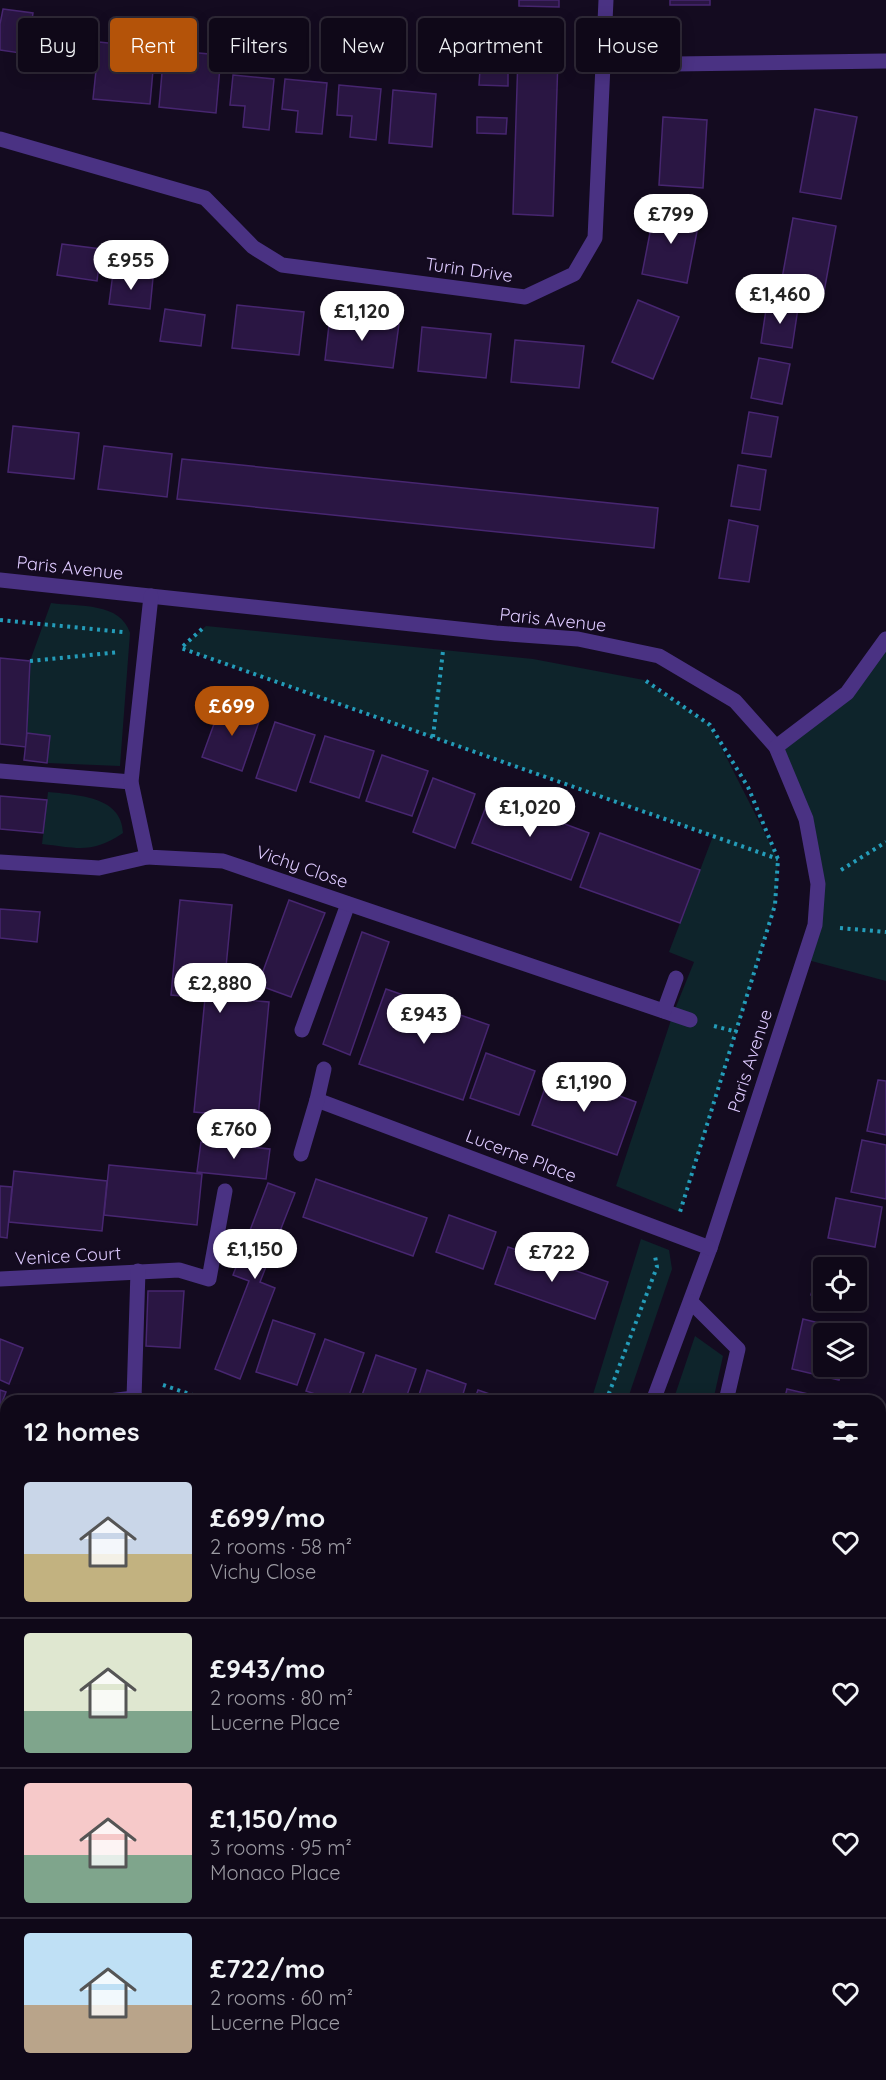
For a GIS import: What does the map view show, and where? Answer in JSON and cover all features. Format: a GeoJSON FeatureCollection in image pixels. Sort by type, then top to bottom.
{"type":"FeatureCollection","features":[{"type":"Feature","properties":{"kind":"street","name":"Turin Drive"},"geometry":{"type":"LineString","coordinates":[[605,18],[606,0]]}},
{"type":"Feature","properties":{"kind":"street"},"geometry":{"type":"LineString","coordinates":[[680,64],[886,61]]}},
{"type":"Feature","properties":{"kind":"street","name":"Turin Drive"},"geometry":{"type":"LineString","coordinates":[[0,139],[205,198],[253,247],[282,265],[525,297],[574,274],[595,238],[603,72]]}},
{"type":"Feature","properties":{"kind":"street","name":"Paris Avenue"},"geometry":{"type":"LineString","coordinates":[[0,580],[496,633],[578,639],[659,656],[735,701],[776,747],[806,819],[818,884],[815,925],[710,1248],[655,1395]]}},
{"type":"Feature","properties":{"kind":"street"},"geometry":{"type":"LineString","coordinates":[[147,857],[131,782],[144,641],[151,596]]}},
{"type":"Feature","properties":{"kind":"street"},"geometry":{"type":"LineString","coordinates":[[776,747],[847,693],[886,639]]}},
{"type":"Feature","properties":{"kind":"street"},"geometry":{"type":"LineString","coordinates":[[0,771],[131,782]]}},
{"type":"Feature","properties":{"kind":"street","name":"Vichy Close"},"geometry":{"type":"LineString","coordinates":[[0,862],[99,868],[147,857],[223,861],[690,1020]]}},
{"type":"Feature","properties":{"kind":"street"},"geometry":{"type":"LineString","coordinates":[[302,1030],[348,904]]}},
{"type":"Feature","properties":{"kind":"street"},"geometry":{"type":"LineString","coordinates":[[664,1011],[676,978]]}},
{"type":"Feature","properties":{"kind":"street"},"geometry":{"type":"LineString","coordinates":[[301,1154],[318,1100],[324,1068]]}},
{"type":"Feature","properties":{"kind":"street","name":"Lucerne Place"},"geometry":{"type":"LineString","coordinates":[[318,1100],[710,1248]]}},
{"type":"Feature","properties":{"kind":"street","name":"Venice Court"},"geometry":{"type":"LineString","coordinates":[[0,1279],[179,1270],[209,1278],[225,1191]]}},
{"type":"Feature","properties":{"kind":"street","name":"Venice Court"},"geometry":{"type":"LineString","coordinates":[[138,1272],[136,1376],[138,1395]]}},
{"type":"Feature","properties":{"kind":"street"},"geometry":{"type":"LineString","coordinates":[[691,1302],[738,1349],[727,1395]]}},
{"type":"Feature","properties":{"kind":"path"},"geometry":{"type":"LineString","coordinates":[[0,620],[144,641]]}},
{"type":"Feature","properties":{"kind":"path"},"geometry":{"type":"LineString","coordinates":[[206,626],[181,648],[778,858]]}},
{"type":"Feature","properties":{"kind":"path"},"geometry":{"type":"LineString","coordinates":[[30,661],[144,641]]}},
{"type":"Feature","properties":{"kind":"path"},"geometry":{"type":"LineString","coordinates":[[433,651],[454,652]]}},
{"type":"Feature","properties":{"kind":"path"},"geometry":{"type":"LineString","coordinates":[[433,737],[443,651]]}},
{"type":"Feature","properties":{"kind":"path"},"geometry":{"type":"LineString","coordinates":[[644,680],[710,725],[748,787],[778,858],[775,905],[673,1234]]}},
{"type":"Feature","properties":{"kind":"path"},"geometry":{"type":"LineString","coordinates":[[818,884],[886,842]]}},
{"type":"Feature","properties":{"kind":"path"},"geometry":{"type":"LineString","coordinates":[[815,925],[886,932]]}},
{"type":"Feature","properties":{"kind":"path"},"geometry":{"type":"LineString","coordinates":[[608,1395],[657,1267],[650,1225]]}},
{"type":"Feature","properties":{"kind":"path"},"geometry":{"type":"LineString","coordinates":[[136,1376],[192,1395]]}},
{"type":"Feature","properties":{"kind":"shaded area"},"geometry":{"type":"Polygon","coordinates":[[[51,603],[86,606],[108,611],[125,623],[130,633],[120,766],[47,763],[50,736],[27,733],[30,661],[51,603]]]}},
{"type":"Feature","properties":{"kind":"shaded area"},"geometry":{"type":"Polygon","coordinates":[[[206,626],[533,659],[644,680],[710,725],[778,859],[775,905],[680,1212],[616,1186],[673,1014],[694,962],[669,952],[713,836],[181,648],[206,626]]]}},
{"type":"Feature","properties":{"kind":"shaded area"},"geometry":{"type":"Polygon","coordinates":[[[886,639],[886,981],[804,959],[815,925],[806,819],[776,747],[847,693],[886,639]]]}},
{"type":"Feature","properties":{"kind":"shaded area"},"geometry":{"type":"Polygon","coordinates":[[[48,792],[72,794],[106,805],[115,811],[121,821],[123,833],[93,847],[75,848],[42,844],[48,792]]]}},
{"type":"Feature","properties":{"kind":"shaded area"},"geometry":{"type":"Polygon","coordinates":[[[641,1239],[669,1250],[672,1269],[629,1395],[593,1395],[641,1239]]]}},
{"type":"Feature","properties":{"kind":"shaded area"},"geometry":{"type":"Polygon","coordinates":[[[695,1336],[723,1356],[714,1395],[675,1395],[695,1336]]]}},
{"type":"Feature","properties":{"kind":"building"},"geometry":{"type":"Polygon","coordinates":[[[519,0],[559,0],[559,7],[519,6],[519,0]]]}},
{"type":"Feature","properties":{"kind":"building"},"geometry":{"type":"Polygon","coordinates":[[[670,0],[710,0],[710,5],[670,5],[670,0]]]}},
{"type":"Feature","properties":{"kind":"building"},"geometry":{"type":"Polygon","coordinates":[[[3,9],[33,13],[32,18],[18,18],[18,53],[0,50],[0,24],[3,9]]]}},
{"type":"Feature","properties":{"kind":"building"},"geometry":{"type":"Polygon","coordinates":[[[99,42],[110,43],[110,72],[153,72],[150,104],[93,99],[96,72],[98,72],[99,42]]]}},
{"type":"Feature","properties":{"kind":"building"},"geometry":{"type":"Polygon","coordinates":[[[197,53],[209,54],[209,72],[220,72],[216,113],[159,107],[162,72],[197,72],[197,53]]]}},
{"type":"Feature","properties":{"kind":"building"},"geometry":{"type":"Polygon","coordinates":[[[480,72],[508,72],[508,86],[479,85],[480,72]]]}},
{"type":"Feature","properties":{"kind":"building"},"geometry":{"type":"Polygon","coordinates":[[[517,72],[558,72],[553,216],[513,214],[517,72]]]}},
{"type":"Feature","properties":{"kind":"building"},"geometry":{"type":"Polygon","coordinates":[[[233,75],[274,79],[269,130],[243,127],[245,106],[230,105],[233,75]]]}},
{"type":"Feature","properties":{"kind":"building"},"geometry":{"type":"Polygon","coordinates":[[[285,79],[327,83],[322,134],[296,132],[298,111],[282,109],[285,79]]]}},
{"type":"Feature","properties":{"kind":"building"},"geometry":{"type":"Polygon","coordinates":[[[339,85],[381,89],[376,140],[350,137],[352,116],[337,115],[339,85]]]}},
{"type":"Feature","properties":{"kind":"building"},"geometry":{"type":"Polygon","coordinates":[[[393,90],[436,94],[432,147],[389,143],[393,90]]]}},
{"type":"Feature","properties":{"kind":"building"},"geometry":{"type":"Polygon","coordinates":[[[815,109],[857,117],[841,199],[800,192],[815,109]]]}},
{"type":"Feature","properties":{"kind":"building"},"geometry":{"type":"Polygon","coordinates":[[[477,117],[507,118],[506,134],[477,133],[477,117]]]}},
{"type":"Feature","properties":{"kind":"building"},"geometry":{"type":"Polygon","coordinates":[[[663,117],[707,120],[703,188],[659,185],[663,117]]]}},
{"type":"Feature","properties":{"kind":"building"},"geometry":{"type":"Polygon","coordinates":[[[655,207],[700,216],[687,283],[642,274],[655,207]]]}},
{"type":"Feature","properties":{"kind":"building"},"geometry":{"type":"Polygon","coordinates":[[[793,218],[836,226],[824,292],[781,284],[793,218]]]}},
{"type":"Feature","properties":{"kind":"building"},"geometry":{"type":"Polygon","coordinates":[[[62,244],[101,249],[97,281],[57,275],[62,244]]]}},
{"type":"Feature","properties":{"kind":"building"},"geometry":{"type":"Polygon","coordinates":[[[113,273],[153,278],[150,309],[109,304],[113,273]]]}},
{"type":"Feature","properties":{"kind":"building"},"geometry":{"type":"Polygon","coordinates":[[[638,300],[679,317],[653,379],[612,362],[638,300]]]}},
{"type":"Feature","properties":{"kind":"building"},"geometry":{"type":"Polygon","coordinates":[[[767,303],[798,308],[792,348],[761,343],[767,303]]]}},
{"type":"Feature","properties":{"kind":"building"},"geometry":{"type":"Polygon","coordinates":[[[237,305],[304,312],[299,355],[232,348],[237,305]]]}},
{"type":"Feature","properties":{"kind":"building"},"geometry":{"type":"Polygon","coordinates":[[[165,309],[205,315],[201,346],[160,341],[165,309]]]}},
{"type":"Feature","properties":{"kind":"building"},"geometry":{"type":"Polygon","coordinates":[[[330,316],[399,324],[393,368],[325,360],[330,316]]]}},
{"type":"Feature","properties":{"kind":"building"},"geometry":{"type":"Polygon","coordinates":[[[422,327],[491,334],[486,378],[418,371],[422,327]]]}},
{"type":"Feature","properties":{"kind":"building"},"geometry":{"type":"Polygon","coordinates":[[[515,340],[584,346],[579,388],[511,382],[515,340]]]}},
{"type":"Feature","properties":{"kind":"building"},"geometry":{"type":"Polygon","coordinates":[[[759,358],[790,364],[782,404],[751,398],[759,358]]]}},
{"type":"Feature","properties":{"kind":"building"},"geometry":{"type":"Polygon","coordinates":[[[749,412],[778,417],[771,457],[742,453],[749,412]]]}},
{"type":"Feature","properties":{"kind":"building"},"geometry":{"type":"Polygon","coordinates":[[[13,426],[79,433],[74,479],[8,472],[13,426]]]}},
{"type":"Feature","properties":{"kind":"building"},"geometry":{"type":"Polygon","coordinates":[[[104,446],[172,454],[167,497],[98,489],[104,446]]]}},
{"type":"Feature","properties":{"kind":"building"},"geometry":{"type":"Polygon","coordinates":[[[182,459],[658,508],[654,548],[177,499],[182,459]]]}},
{"type":"Feature","properties":{"kind":"building"},"geometry":{"type":"Polygon","coordinates":[[[738,465],[766,470],[760,510],[731,506],[738,465]]]}},
{"type":"Feature","properties":{"kind":"building"},"geometry":{"type":"Polygon","coordinates":[[[729,520],[758,526],[749,582],[719,578],[729,520]]]}},
{"type":"Feature","properties":{"kind":"building"},"geometry":{"type":"Polygon","coordinates":[[[0,658],[30,661],[26,747],[0,744],[0,658]]]}},
{"type":"Feature","properties":{"kind":"building"},"geometry":{"type":"Polygon","coordinates":[[[222,702],[261,716],[242,771],[202,757],[222,702]]]}},
{"type":"Feature","properties":{"kind":"building"},"geometry":{"type":"Polygon","coordinates":[[[275,722],[315,735],[296,791],[256,778],[275,722]]]}},
{"type":"Feature","properties":{"kind":"building"},"geometry":{"type":"Polygon","coordinates":[[[27,733],[50,736],[47,763],[24,760],[27,733]]]}},
{"type":"Feature","properties":{"kind":"building"},"geometry":{"type":"Polygon","coordinates":[[[325,736],[374,751],[359,798],[310,782],[325,736]]]}},
{"type":"Feature","properties":{"kind":"building"},"geometry":{"type":"Polygon","coordinates":[[[382,755],[428,771],[412,816],[366,801],[382,755]]]}},
{"type":"Feature","properties":{"kind":"building"},"geometry":{"type":"Polygon","coordinates":[[[433,778],[475,794],[455,848],[413,832],[433,778]]]}},
{"type":"Feature","properties":{"kind":"building"},"geometry":{"type":"Polygon","coordinates":[[[0,796],[47,800],[43,833],[0,829],[0,796]]]}},
{"type":"Feature","properties":{"kind":"building"},"geometry":{"type":"Polygon","coordinates":[[[490,796],[589,833],[571,880],[472,843],[490,796]]]}},
{"type":"Feature","properties":{"kind":"building"},"geometry":{"type":"Polygon","coordinates":[[[600,833],[700,870],[680,923],[580,887],[600,833]]]}},
{"type":"Feature","properties":{"kind":"building"},"geometry":{"type":"Polygon","coordinates":[[[180,900],[232,905],[223,998],[269,1002],[258,1118],[194,1112],[205,998],[171,995],[180,900]]]}},
{"type":"Feature","properties":{"kind":"building"},"geometry":{"type":"Polygon","coordinates":[[[289,900],[325,913],[291,997],[258,985],[289,900]]]}},
{"type":"Feature","properties":{"kind":"building"},"geometry":{"type":"Polygon","coordinates":[[[0,909],[40,912],[37,942],[0,938],[0,909]]]}},
{"type":"Feature","properties":{"kind":"building"},"geometry":{"type":"Polygon","coordinates":[[[362,932],[389,942],[350,1055],[323,1044],[362,932]]]}},
{"type":"Feature","properties":{"kind":"building"},"geometry":{"type":"Polygon","coordinates":[[[386,989],[489,1025],[463,1100],[359,1064],[386,989]]]}},
{"type":"Feature","properties":{"kind":"building"},"geometry":{"type":"Polygon","coordinates":[[[486,1053],[535,1071],[519,1115],[470,1098],[486,1053]]]}},
{"type":"Feature","properties":{"kind":"building"},"geometry":{"type":"Polygon","coordinates":[[[551,1071],[636,1102],[617,1155],[532,1125],[551,1071]]]}},
{"type":"Feature","properties":{"kind":"building"},"geometry":{"type":"Polygon","coordinates":[[[878,1080],[886,1081],[886,1135],[867,1131],[878,1080]]]}},
{"type":"Feature","properties":{"kind":"building"},"geometry":{"type":"Polygon","coordinates":[[[862,1140],[886,1145],[886,1199],[851,1192],[862,1140]]]}},
{"type":"Feature","properties":{"kind":"building"},"geometry":{"type":"Polygon","coordinates":[[[201,1142],[270,1149],[266,1179],[197,1172],[201,1142]]]}},
{"type":"Feature","properties":{"kind":"building"},"geometry":{"type":"Polygon","coordinates":[[[109,1165],[202,1174],[197,1225],[104,1215],[109,1165]]]}},
{"type":"Feature","properties":{"kind":"building"},"geometry":{"type":"Polygon","coordinates":[[[14,1171],[107,1181],[102,1231],[9,1222],[14,1171]]]}},
{"type":"Feature","properties":{"kind":"building"},"geometry":{"type":"Polygon","coordinates":[[[316,1179],[427,1218],[413,1256],[303,1217],[316,1179]]]}},
{"type":"Feature","properties":{"kind":"building"},"geometry":{"type":"Polygon","coordinates":[[[268,1183],[295,1193],[260,1282],[275,1288],[240,1379],[215,1369],[249,1281],[233,1275],[268,1183]]]}},
{"type":"Feature","properties":{"kind":"building"},"geometry":{"type":"Polygon","coordinates":[[[0,1186],[12,1187],[7,1238],[0,1237],[0,1186]]]}},
{"type":"Feature","properties":{"kind":"building"},"geometry":{"type":"Polygon","coordinates":[[[836,1198],[882,1207],[875,1247],[828,1238],[836,1198]]]}},
{"type":"Feature","properties":{"kind":"building"},"geometry":{"type":"Polygon","coordinates":[[[449,1215],[496,1232],[483,1269],[436,1252],[449,1215]]]}},
{"type":"Feature","properties":{"kind":"building"},"geometry":{"type":"Polygon","coordinates":[[[508,1247],[608,1282],[595,1319],[495,1284],[508,1247]]]}},
{"type":"Feature","properties":{"kind":"building"},"geometry":{"type":"Polygon","coordinates":[[[148,1291],[184,1291],[180,1348],[146,1346],[148,1291]]]}},
{"type":"Feature","properties":{"kind":"building"},"geometry":{"type":"Polygon","coordinates":[[[803,1319],[819,1323],[813,1323],[813,1374],[792,1369],[803,1319]]]}},
{"type":"Feature","properties":{"kind":"building"},"geometry":{"type":"Polygon","coordinates":[[[273,1320],[315,1334],[297,1385],[256,1372],[273,1320]]]}},
{"type":"Feature","properties":{"kind":"building"},"geometry":{"type":"Polygon","coordinates":[[[0,1339],[23,1348],[9,1384],[0,1380],[0,1339]]]}},
{"type":"Feature","properties":{"kind":"building"},"geometry":{"type":"Polygon","coordinates":[[[325,1339],[364,1353],[349,1395],[318,1395],[306,1391],[325,1339]]]}},
{"type":"Feature","properties":{"kind":"building"},"geometry":{"type":"Polygon","coordinates":[[[376,1355],[416,1369],[407,1395],[362,1395],[376,1355]]]}},
{"type":"Feature","properties":{"kind":"building"},"geometry":{"type":"Polygon","coordinates":[[[427,1370],[466,1384],[463,1395],[419,1395],[427,1370]]]}},
{"type":"Feature","properties":{"kind":"building"},"geometry":{"type":"Polygon","coordinates":[[[787,1389],[812,1395],[786,1395],[787,1389]]]}},
{"type":"Feature","properties":{"kind":"building"},"geometry":{"type":"Polygon","coordinates":[[[478,1390],[493,1395],[476,1395],[478,1390]]]}}]}
